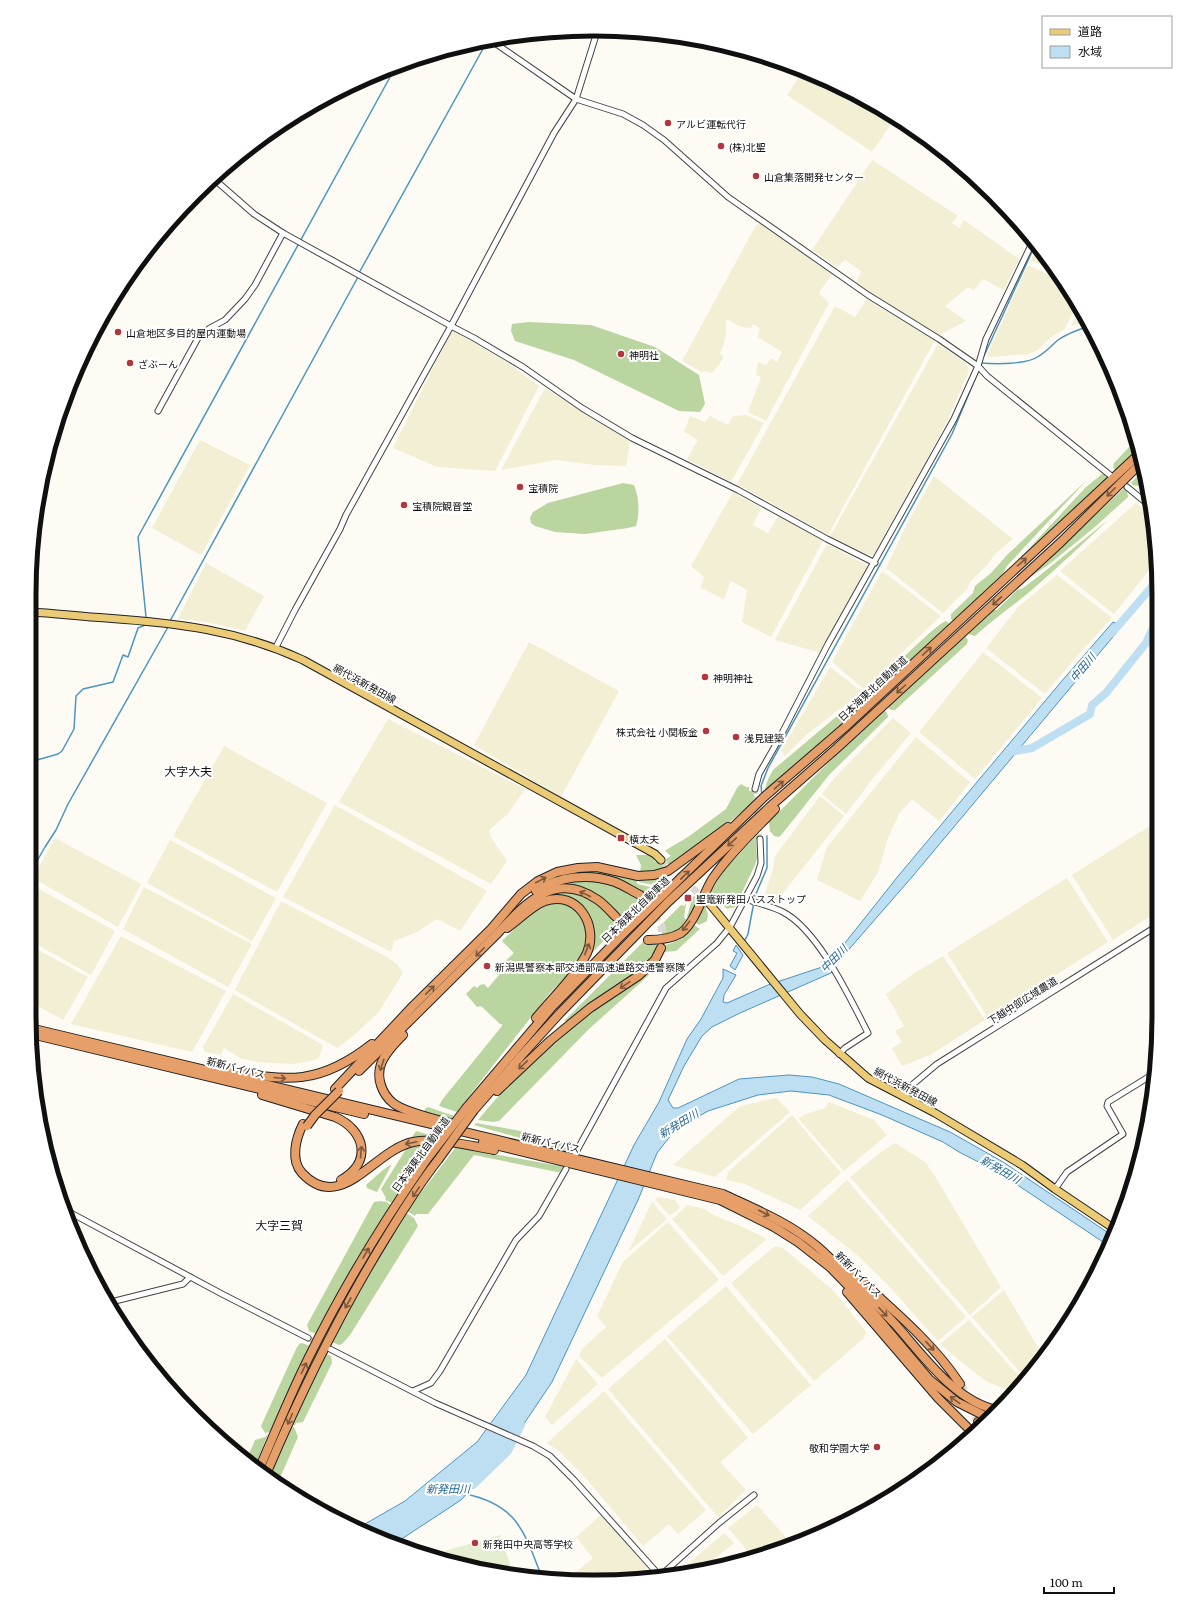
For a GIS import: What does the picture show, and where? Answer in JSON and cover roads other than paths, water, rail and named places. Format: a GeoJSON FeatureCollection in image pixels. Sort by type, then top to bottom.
{"type":"FeatureCollection","features":[{"type":"Feature","properties":{"kind":"highway","name":"日本海東北自動車道"},"geometry":{"type":"LineString","coordinates":[[268,1470],[315,1364],[340,1317],[390,1232],[438,1160],[464,1125],[473,1109],[479,1091],[586,971],[764,797],[844,728],[1135,458]]}},
{"type":"Feature","properties":{"kind":"highway","name":"日本海東北自動車道"},"geometry":{"type":"LineString","coordinates":[[261,1465],[310,1356],[365,1255],[427,1159],[593,978],[668,902],[773,804],[837,748],[1061,542],[1137,467]]}},
{"type":"Feature","properties":{"kind":"highway"},"geometry":{"type":"LineString","coordinates":[[648,940],[670,938],[682,932],[690,922],[713,878],[729,858],[760,824],[837,748]]}},
{"type":"Feature","properties":{"kind":"highway"},"geometry":{"type":"LineString","coordinates":[[493,933],[521,894],[538,880],[557,872],[578,868],[597,867],[638,876],[654,875],[668,871],[736,821],[764,797]]}},
{"type":"Feature","properties":{"kind":"highway"},"geometry":{"type":"LineString","coordinates":[[544,1155],[432,1140],[414,1142],[400,1145],[382,1156],[354,1179],[339,1186],[324,1187],[311,1181],[301,1172],[297,1163],[295,1150],[298,1135],[305,1125],[416,1009],[493,933],[525,898],[543,887],[560,880],[579,877],[597,878],[615,882],[640,895]]}},
{"type":"Feature","properties":{"kind":"highway"},"geometry":{"type":"LineString","coordinates":[[493,933],[529,902],[544,892],[562,888],[578,891],[598,900],[616,916]]}},
{"type":"Feature","properties":{"kind":"highway"},"geometry":{"type":"LineString","coordinates":[[479,1091],[509,1050],[582,962],[590,944],[589,923],[583,912],[578,907],[565,900],[552,899],[540,903],[518,921],[493,933]]}},
{"type":"Feature","properties":{"kind":"highway"},"geometry":{"type":"LineString","coordinates":[[473,1109],[551,1040],[590,1008],[638,976],[655,960],[661,948]]}},
{"type":"Feature","properties":{"kind":"highway"},"geometry":{"type":"LineString","coordinates":[[159,1059],[255,1076],[286,1079],[309,1077],[330,1071],[351,1060],[371,1044],[394,1021],[416,1009]]}},
{"type":"Feature","properties":{"kind":"highway"},"geometry":{"type":"LineString","coordinates":[[416,1009],[404,1033],[389,1050],[381,1065],[379,1081],[384,1092],[393,1104],[439,1120],[529,1144],[544,1155]]}},
{"type":"Feature","properties":{"kind":"highway","name":"新新バイパス"},"geometry":{"type":"LineString","coordinates":[[36,1030],[544,1155],[722,1197],[777,1224],[815,1250],[865,1293],[936,1370],[962,1394],[984,1408],[992,1409]]}},
{"type":"Feature","properties":{"kind":"highway","name":"新新バイパス"},"geometry":{"type":"LineString","coordinates":[[37,1035],[462,1137],[544,1155]]}},
{"type":"Feature","properties":{"kind":"highway"},"geometry":{"type":"LineString","coordinates":[[205,1076],[343,1120],[353,1128],[361,1140],[362,1153],[358,1164],[350,1175],[339,1181],[325,1182],[314,1178],[305,1169],[301,1162],[299,1150],[305,1125]]}},
{"type":"Feature","properties":{"kind":"highway"},"geometry":{"type":"LineString","coordinates":[[815,1250],[836,1258],[920,1337],[949,1367],[960,1384]]}},
{"type":"Feature","properties":{"kind":"highway"},"geometry":{"type":"LineString","coordinates":[[815,1250],[938,1398],[970,1430]]}},
{"type":"Feature","properties":{"kind":"highway","name":"新新バイパス"},"geometry":{"type":"LineString","coordinates":[[815,1250],[865,1303],[929,1379],[957,1402],[985,1416]]}},
{"type":"Feature","properties":{"kind":"main road","name":"網代浜新発田線"},"geometry":{"type":"LineString","coordinates":[[36,612],[127,619],[182,625],[251,639],[276,647],[303,660],[655,854],[661,860]]}},
{"type":"Feature","properties":{"kind":"main road","name":"網代浜新発田線"},"geometry":{"type":"LineString","coordinates":[[709,903],[786,997],[825,1040],[839,1054],[868,1078],[935,1113],[1022,1165],[1111,1227]]}},
{"type":"Feature","properties":{"kind":"street"},"geometry":{"type":"LineString","coordinates":[[276,647],[340,529],[346,515],[451,326],[554,133],[576,99],[596,36]]}},
{"type":"Feature","properties":{"kind":"street"},"geometry":{"type":"LineString","coordinates":[[498,45],[576,99],[623,114],[643,125],[664,140],[728,197],[868,295],[939,339],[978,366],[987,376],[1110,475]]}},
{"type":"Feature","properties":{"kind":"street"},"geometry":{"type":"LineString","coordinates":[[217,182],[254,214],[283,233],[474,338],[523,367],[582,408],[632,438],[738,490],[827,539],[875,563]]}},
{"type":"Feature","properties":{"kind":"street"},"geometry":{"type":"LineString","coordinates":[[158,411],[198,338],[210,328],[225,320],[245,299],[255,285],[283,233]]}},
{"type":"Feature","properties":{"kind":"street"},"geometry":{"type":"LineString","coordinates":[[755,789],[759,774],[779,739],[828,644],[875,563],[954,419],[978,366],[986,339],[1031,246]]}},
{"type":"Feature","properties":{"kind":"street"},"geometry":{"type":"LineString","coordinates":[[1128,487],[1144,500]]}},
{"type":"Feature","properties":{"kind":"street"},"geometry":{"type":"LineString","coordinates":[[575,1154],[666,988],[717,943],[730,927],[757,876],[761,863],[760,839]]}},
{"type":"Feature","properties":{"kind":"street"},"geometry":{"type":"LineString","coordinates":[[745,899],[783,912],[798,922],[828,960],[868,1033],[845,1048],[839,1054]]}},
{"type":"Feature","properties":{"kind":"street","name":"下越中部広域農道"},"geometry":{"type":"LineString","coordinates":[[903,1097],[912,1085],[937,1064],[1152,929]]}},
{"type":"Feature","properties":{"kind":"street"},"geometry":{"type":"LineString","coordinates":[[1055,1189],[1066,1172],[1123,1134],[1107,1106],[1108,1102],[1148,1076]]}},
{"type":"Feature","properties":{"kind":"street"},"geometry":{"type":"LineString","coordinates":[[413,1392],[431,1383],[440,1371],[516,1240],[539,1216],[566,1169]]}},
{"type":"Feature","properties":{"kind":"street"},"geometry":{"type":"LineString","coordinates":[[72,1214],[308,1338]]}},
{"type":"Feature","properties":{"kind":"street"},"geometry":{"type":"LineString","coordinates":[[115,1302],[183,1284],[190,1277]]}},
{"type":"Feature","properties":{"kind":"street"},"geometry":{"type":"LineString","coordinates":[[330,1349],[413,1392],[537,1448],[550,1456],[560,1465],[656,1571]]}},
{"type":"Feature","properties":{"kind":"street"},"geometry":{"type":"LineString","coordinates":[[667,1570],[719,1523],[754,1495]]}},
{"type":"Feature","properties":{"kind":"water"},"geometry":{"type":"Polygon","coordinates":[[[1113,622],[1122,626],[912,877],[837,963],[831,973],[712,1027],[702,1036],[684,1066],[668,1100],[673,1108],[678,1108],[739,1079],[789,1075],[812,1077],[839,1084],[950,1132],[1003,1162],[1109,1233],[1104,1243],[998,1172],[943,1142],[882,1115],[829,1095],[791,1091],[758,1095],[708,1111],[675,1130],[657,1153],[638,1200],[552,1382],[505,1452],[461,1500],[400,1540],[363,1525],[405,1501],[477,1442],[526,1375],[634,1145],[659,1102],[687,1039],[701,1019],[723,978],[723,969],[736,975],[724,995],[723,1002],[727,1003],[768,985],[822,967],[833,958],[899,875],[1113,622]]]}},
{"type":"Feature","properties":{"kind":"water"},"geometry":{"type":"Polygon","coordinates":[[[736,945],[743,955],[735,970],[730,966],[737,953],[733,951],[736,945]]]}},
{"type":"Feature","properties":{"kind":"waterway"},"geometry":{"type":"LineString","coordinates":[[359,273],[484,47]]}},
{"type":"Feature","properties":{"kind":"waterway"},"geometry":{"type":"LineString","coordinates":[[146,617],[138,537],[392,74]]}},
{"type":"Feature","properties":{"kind":"waterway"},"geometry":{"type":"LineString","coordinates":[[983,358],[1033,249]]}},
{"type":"Feature","properties":{"kind":"waterway"},"geometry":{"type":"LineString","coordinates":[[170,621],[358,277]]}},
{"type":"Feature","properties":{"kind":"waterway"},"geometry":{"type":"LineString","coordinates":[[981,363],[1011,363],[1034,359],[1044,353],[1061,338],[1084,328]]}},
{"type":"Feature","properties":{"kind":"waterway"},"geometry":{"type":"LineString","coordinates":[[762,796],[761,786],[768,768],[952,434],[978,372]]}},
{"type":"Feature","properties":{"kind":"waterway","name":"中田川"},"geometry":{"type":"LineString","coordinates":[[1112,633],[1152,587]]}},
{"type":"Feature","properties":{"kind":"waterway"},"geometry":{"type":"LineString","coordinates":[[36,760],[58,754],[62,751],[74,729],[76,696],[83,689],[113,682],[123,655],[128,657],[138,628],[145,625]]}},
{"type":"Feature","properties":{"kind":"waterway"},"geometry":{"type":"LineString","coordinates":[[36,863],[56,830],[68,804],[168,627]]}},
{"type":"Feature","properties":{"kind":"waterway","name":"中田川"},"geometry":{"type":"LineString","coordinates":[[1010,752],[1032,748],[1090,714],[1092,705],[1106,693],[1146,643],[1152,630]]}},
{"type":"Feature","properties":{"kind":"waterway"},"geometry":{"type":"LineString","coordinates":[[744,942],[748,934],[755,896],[767,868],[767,836]]}},
{"type":"Feature","properties":{"kind":"waterway","name":"新発田川"},"geometry":{"type":"LineString","coordinates":[[473,1485],[508,1451],[521,1425]]}},
{"type":"Feature","properties":{"kind":"waterway"},"geometry":{"type":"LineString","coordinates":[[466,1494],[497,1505],[508,1513],[523,1533],[540,1572]]}},
{"type":"Feature","properties":{"kind":"tunnel"},"geometry":{"type":"LineString","coordinates":[[755,789],[760,839]]}},
{"type":"Feature","properties":{"kind":"tunnel"},"geometry":{"type":"LineString","coordinates":[[661,860],[707,901]]}},
{"type":"Feature","properties":{"kind":"tunnel"},"geometry":{"type":"LineString","coordinates":[[640,895],[662,927],[661,946]]}},
{"type":"Feature","properties":{"kind":"tunnel"},"geometry":{"type":"LineString","coordinates":[[616,917],[648,940]]}},
{"type":"Feature","properties":{"kind":"tunnel"},"geometry":{"type":"LineString","coordinates":[[308,1338],[328,1348]]}},
{"type":"Feature","properties":{"kind":"tunnel"},"geometry":{"type":"LineString","coordinates":[[960,1384],[978,1422]]}},
{"type":"Feature","properties":{"kind":"place","name":"アルビ運転代行"},"geometry":{"type":"Point","coordinates":[668,123]}},
{"type":"Feature","properties":{"kind":"place","name":"(株)北聖"},"geometry":{"type":"Point","coordinates":[721,146]}},
{"type":"Feature","properties":{"kind":"place","name":"山倉集落開発センター"},"geometry":{"type":"Point","coordinates":[756,176]}},
{"type":"Feature","properties":{"kind":"place","name":"山倉地区多目的屋内運動場"},"geometry":{"type":"Point","coordinates":[118,332]}},
{"type":"Feature","properties":{"kind":"place","name":"神明社"},"geometry":{"type":"Point","coordinates":[621,354]}},
{"type":"Feature","properties":{"kind":"place","name":"ざぶーん"},"geometry":{"type":"Point","coordinates":[130,363]}},
{"type":"Feature","properties":{"kind":"place","name":"宝積院"},"geometry":{"type":"Point","coordinates":[520,487]}},
{"type":"Feature","properties":{"kind":"place","name":"宝積院観音堂"},"geometry":{"type":"Point","coordinates":[404,505]}},
{"type":"Feature","properties":{"kind":"place","name":"神明神社"},"geometry":{"type":"Point","coordinates":[705,677]}},
{"type":"Feature","properties":{"kind":"place","name":"株式会社 小関板金"},"geometry":{"type":"Point","coordinates":[706,731]}},
{"type":"Feature","properties":{"kind":"place","name":"浅見建築"},"geometry":{"type":"Point","coordinates":[736,737]}},
{"type":"Feature","properties":{"kind":"place","name":"横太夫"},"geometry":{"type":"Point","coordinates":[621,838]}},
{"type":"Feature","properties":{"kind":"place","name":"聖篭新発田バスストップ"},"geometry":{"type":"Point","coordinates":[688,898]}},
{"type":"Feature","properties":{"kind":"place","name":"新潟県警察本部交通部高速道路交通警察隊"},"geometry":{"type":"Point","coordinates":[487,966]}},
{"type":"Feature","properties":{"kind":"place","name":"敬和学園大学"},"geometry":{"type":"Point","coordinates":[877,1447]}},
{"type":"Feature","properties":{"kind":"place","name":"新発田中央高等学校"},"geometry":{"type":"Point","coordinates":[475,1543]}},
{"type":"Feature","properties":{"kind":"district","name":"大字大夫"},"geometry":{"type":"Point","coordinates":[188,771]}},
{"type":"Feature","properties":{"kind":"district","name":"大字三賀"},"geometry":{"type":"Point","coordinates":[279,1225]}}]}
